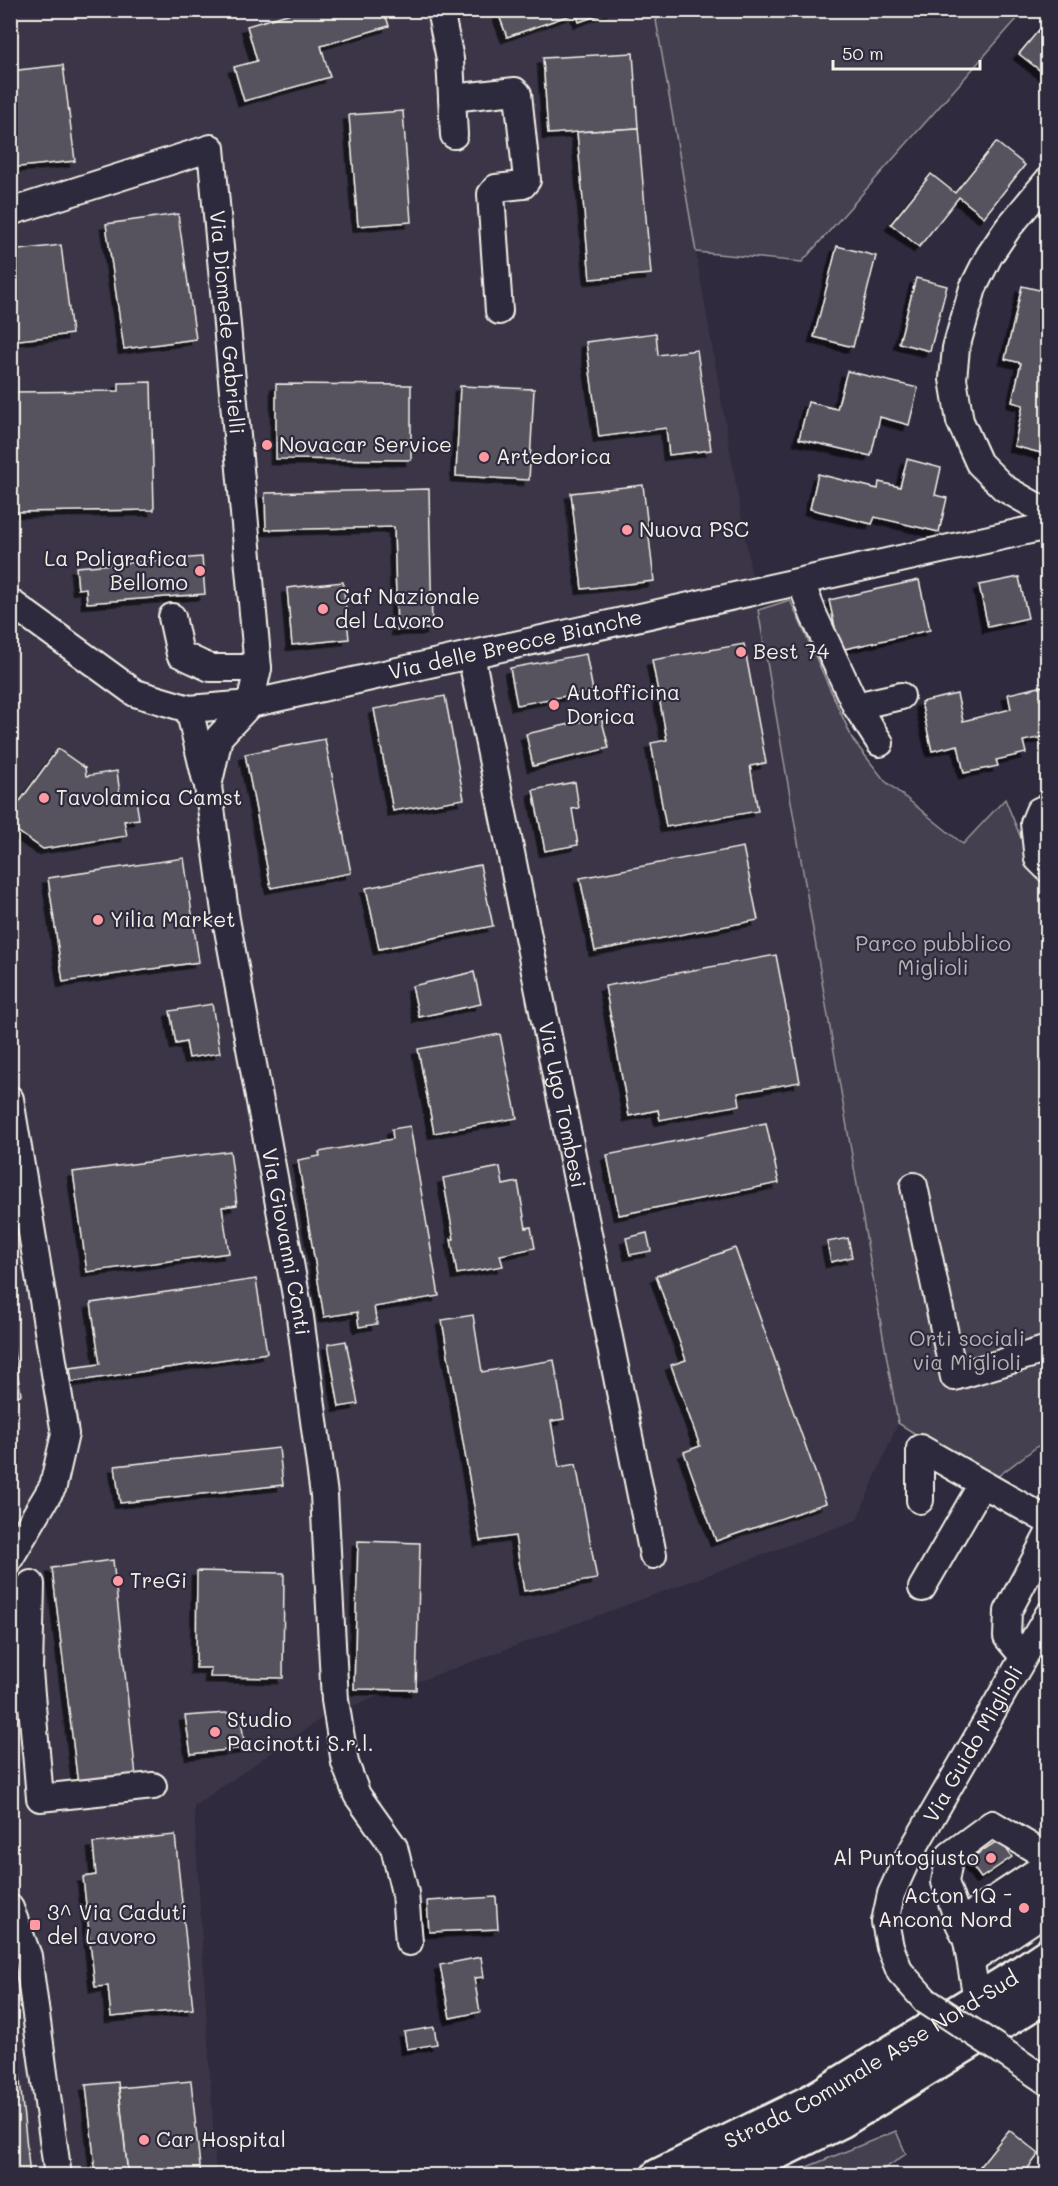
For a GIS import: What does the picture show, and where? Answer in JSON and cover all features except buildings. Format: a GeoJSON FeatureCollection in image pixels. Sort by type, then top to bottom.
{"type":"FeatureCollection","features":[{"type":"Feature","properties":{"kind":"highway","name":"Strada Comunale Asse Nord-Sud"},"geometry":{"type":"LineString","coordinates":[[658,2175],[812,2101],[1047,1954]]}},
{"type":"Feature","properties":{"kind":"highway","name":"Strada Comunale Asse Nord-Sud"},"geometry":{"type":"LineString","coordinates":[[729,2175],[841,2121],[1047,1994]]}},
{"type":"Feature","properties":{"kind":"street"},"geometry":{"type":"LineString","coordinates":[[440,10],[450,59],[454,135]]}},
{"type":"Feature","properties":{"kind":"street"},"geometry":{"type":"LineString","coordinates":[[452,98],[515,91],[518,94],[527,180],[523,185],[496,188],[491,194],[499,311]]}},
{"type":"Feature","properties":{"kind":"street","name":"Via Diomede Gabrielli"},"geometry":{"type":"LineString","coordinates":[[10,212],[211,148],[258,668],[250,704]]}},
{"type":"Feature","properties":{"kind":"street"},"geometry":{"type":"LineString","coordinates":[[1047,180],[988,256],[973,288],[956,348],[953,379],[960,421],[979,463],[1004,488],[1047,513]]}},
{"type":"Feature","properties":{"kind":"street","name":"Via delle Brecce Bianche"},"geometry":{"type":"LineString","coordinates":[[10,602],[135,693],[189,709],[250,704],[1047,526]]}},
{"type":"Feature","properties":{"kind":"street"},"geometry":{"type":"LineString","coordinates":[[801,582],[814,616],[856,706],[880,743]]}},
{"type":"Feature","properties":{"kind":"street"},"geometry":{"type":"LineString","coordinates":[[172,617],[180,654],[210,668],[258,668]]}},
{"type":"Feature","properties":{"kind":"street","name":"Via Ugo Tombesi"},"geometry":{"type":"LineString","coordinates":[[471,655],[653,1555]]}},
{"type":"Feature","properties":{"kind":"street"},"geometry":{"type":"LineString","coordinates":[[856,706],[901,696]]}},
{"type":"Feature","properties":{"kind":"street","name":"Via Giovanni Conti"},"geometry":{"type":"LineString","coordinates":[[208,786],[219,737],[250,704]]}},
{"type":"Feature","properties":{"kind":"street","name":"Via Giovanni Conti"},"geometry":{"type":"LineString","coordinates":[[189,709],[208,786],[226,919],[301,1329],[324,1495],[335,1700],[345,1764],[357,1795],[393,1846],[405,1893],[409,1942]]}},
{"type":"Feature","properties":{"kind":"street"},"geometry":{"type":"LineString","coordinates":[[1047,807],[1039,811],[1034,823],[1038,859],[1047,869]]}},
{"type":"Feature","properties":{"kind":"street"},"geometry":{"type":"LineString","coordinates":[[10,1100],[65,1434],[53,1486],[10,1558]]}},
{"type":"Feature","properties":{"kind":"street"},"geometry":{"type":"LineString","coordinates":[[914,1186],[954,1377],[1047,1349]]}},
{"type":"Feature","properties":{"kind":"street"},"geometry":{"type":"LineString","coordinates":[[920,1500],[920,1448],[1047,1521]]}},
{"type":"Feature","properties":{"kind":"street"},"geometry":{"type":"LineString","coordinates":[[922,1588],[982,1484]]}},
{"type":"Feature","properties":{"kind":"street"},"geometry":{"type":"LineString","coordinates":[[1023,1656],[1007,1637],[1008,1611],[1047,1534]]}},
{"type":"Feature","properties":{"kind":"street"},"geometry":{"type":"LineString","coordinates":[[31,1584],[20,1671],[40,1798],[153,1786]]}},
{"type":"Feature","properties":{"kind":"street","name":"Via Guido Miglioli"},"geometry":{"type":"LineString","coordinates":[[1047,1615],[906,1861],[891,1894],[885,1922],[890,1947],[900,1972],[926,2001],[1047,2082]]}},
{"type":"Feature","properties":{"kind":"street"},"geometry":{"type":"LineString","coordinates":[[977,1999],[966,1942],[945,1882],[950,1856],[992,1824],[1047,1857]]}},
{"type":"Feature","properties":{"kind":"street"},"geometry":{"type":"LineString","coordinates":[[966,1942],[1047,1864]]}},
{"type":"Feature","properties":{"kind":"street"},"geometry":{"type":"LineString","coordinates":[[966,1942],[1047,1887]]}},
{"type":"Feature","properties":{"kind":"street"},"geometry":{"type":"LineString","coordinates":[[10,1908],[28,1956],[57,2175]]}},
{"type":"Feature","properties":{"kind":"street"},"geometry":{"type":"LineString","coordinates":[[966,1942],[1047,1910]]}},
{"type":"Feature","properties":{"kind":"shaded area"},"geometry":{"type":"Polygon","coordinates":[[[11,11],[669,11],[656,21],[898,1423],[857,1520],[325,1716],[194,1806],[216,2175],[11,2176],[11,11]]]}},
{"type":"Feature","properties":{"kind":"green space"},"geometry":{"type":"Polygon","coordinates":[[[1024,10],[802,262],[696,252],[656,20],[669,11],[1024,10]]]}},
{"type":"Feature","properties":{"kind":"green space","name":"Parco pubblico Miglioli"},"geometry":{"type":"Polygon","coordinates":[[[790,600],[853,740],[885,781],[963,844],[1005,799],[1035,872],[1047,881],[1047,1439],[997,1477],[952,1457],[898,1423],[758,610],[790,600]]]}},
{"type":"Feature","properties":{"kind":"green space"},"geometry":{"type":"Polygon","coordinates":[[[896,2131],[906,2154],[875,2175],[787,2175],[896,2131]]]}},
{"type":"Feature","properties":{"kind":"place","name":"Novacar Service"},"geometry":{"type":"Point","coordinates":[267,445]}},
{"type":"Feature","properties":{"kind":"place","name":"Artedorica"},"geometry":{"type":"Point","coordinates":[484,457]}},
{"type":"Feature","properties":{"kind":"place","name":"Nuova PSC"},"geometry":{"type":"Point","coordinates":[627,530]}},
{"type":"Feature","properties":{"kind":"place","name":"La Poligrafica Bellomo"},"geometry":{"type":"Point","coordinates":[200,571]}},
{"type":"Feature","properties":{"kind":"place","name":"Caf Nazionale del Lavoro"},"geometry":{"type":"Point","coordinates":[323,609]}},
{"type":"Feature","properties":{"kind":"place","name":"Best 74"},"geometry":{"type":"Point","coordinates":[741,652]}},
{"type":"Feature","properties":{"kind":"place","name":"Autofficina Dorica"},"geometry":{"type":"Point","coordinates":[554,705]}},
{"type":"Feature","properties":{"kind":"place","name":"Tavolamica Camst"},"geometry":{"type":"Point","coordinates":[44,798]}},
{"type":"Feature","properties":{"kind":"place","name":"Yilia Market"},"geometry":{"type":"Point","coordinates":[98,920]}},
{"type":"Feature","properties":{"kind":"place","name":"TreGi"},"geometry":{"type":"Point","coordinates":[118,1581]}},
{"type":"Feature","properties":{"kind":"place","name":"Studio Pacinotti S.r.l."},"geometry":{"type":"Point","coordinates":[215,1732]}},
{"type":"Feature","properties":{"kind":"place","name":"Al Puntogiusto"},"geometry":{"type":"Point","coordinates":[991,1858]}},
{"type":"Feature","properties":{"kind":"place","name":"Acton 1Q - Ancona Nord"},"geometry":{"type":"Point","coordinates":[1024,1908]}},
{"type":"Feature","properties":{"kind":"place","name":"3^ Via Caduti del Lavoro"},"geometry":{"type":"Point","coordinates":[35,1925]}},
{"type":"Feature","properties":{"kind":"place","name":"Car Hospital"},"geometry":{"type":"Point","coordinates":[144,2140]}},
{"type":"Feature","properties":{"kind":"park label","name":"Orti sociali via Miglioli"},"geometry":{"type":"Point","coordinates":[967,1351]}}]}
